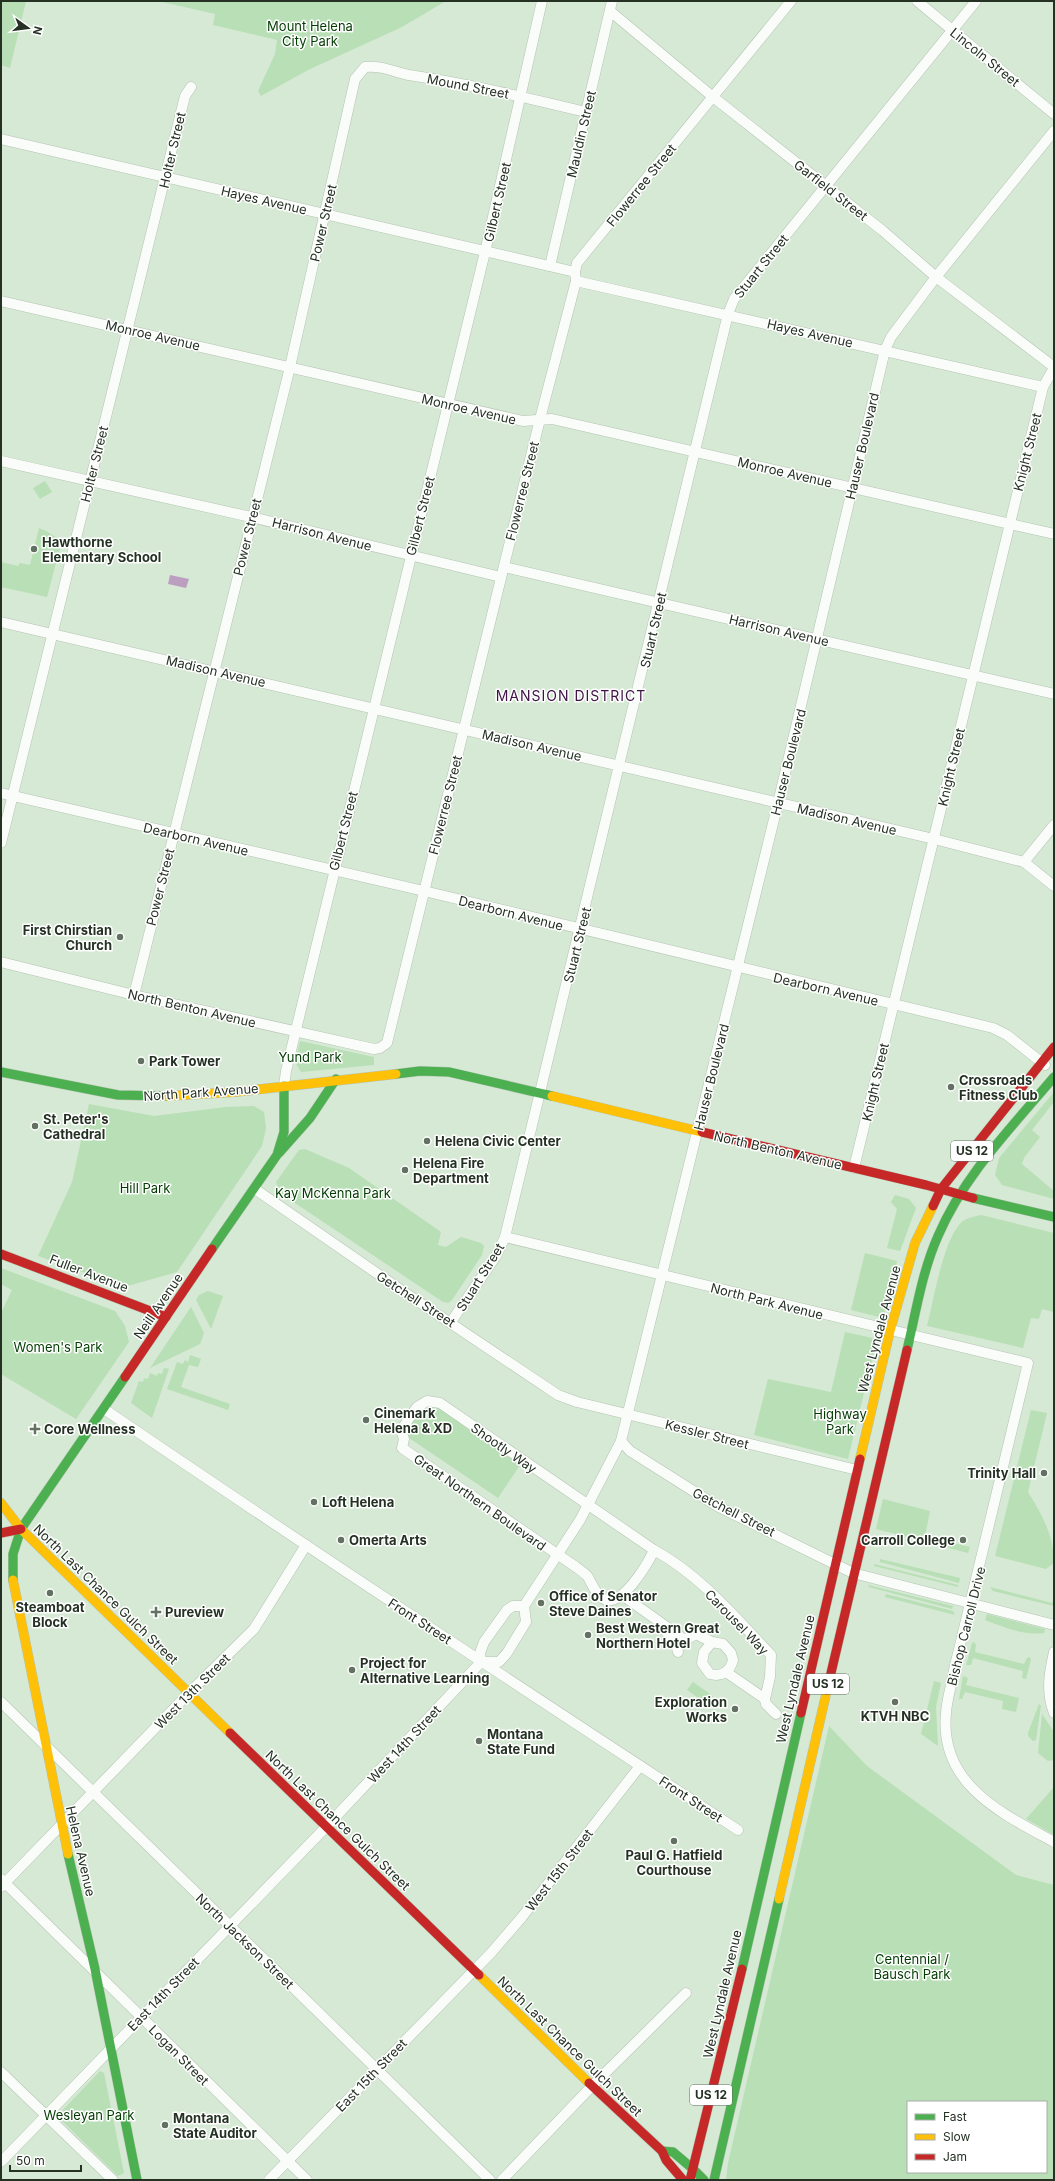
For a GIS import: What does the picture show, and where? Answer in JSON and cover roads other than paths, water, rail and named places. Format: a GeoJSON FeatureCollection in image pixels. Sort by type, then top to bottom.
{"type":"FeatureCollection","features":[{"type":"Feature","properties":{"kind":"main road","name":"US 12"},"geometry":{"type":"LineString","coordinates":[[941,1189],[1054,1047]]}},
{"type":"Feature","properties":{"kind":"main road","name":"North Benton Avenue"},"geometry":{"type":"LineString","coordinates":[[336,1079],[433,1071],[467,1076],[1054,1217]]}},
{"type":"Feature","properties":{"kind":"main road","name":"North Park Avenue"},"geometry":{"type":"LineString","coordinates":[[1,1072],[118,1095],[154,1097],[284,1086],[336,1079]]}},
{"type":"Feature","properties":{"kind":"main road","name":"US 12"},"geometry":{"type":"LineString","coordinates":[[714,2180],[750,2033],[776,1906],[854,1573],[910,1335],[934,1243],[958,1194],[1054,1077]]}},
{"type":"Feature","properties":{"kind":"main road"},"geometry":{"type":"LineString","coordinates":[[277,1155],[300,1133],[316,1113],[336,1079]]}},
{"type":"Feature","properties":{"kind":"main road","name":"Neill Avenue"},"geometry":{"type":"LineString","coordinates":[[21,1529],[277,1155],[284,1132],[284,1086]]}},
{"type":"Feature","properties":{"kind":"main road","name":"West Lyndale Avenue"},"geometry":{"type":"LineString","coordinates":[[690,2180],[740,1976],[835,1562],[890,1331],[915,1243],[941,1189]]}},
{"type":"Feature","properties":{"kind":"main road","name":"Fuller Avenue"},"geometry":{"type":"LineString","coordinates":[[1,1254],[166,1318]]}},
{"type":"Feature","properties":{"kind":"main road","name":"North Last Chance Gulch Street"},"geometry":{"type":"LineString","coordinates":[[1,1503],[21,1529],[592,2086],[662,2151],[666,2160],[684,2180]]}},
{"type":"Feature","properties":{"kind":"main road"},"geometry":{"type":"LineString","coordinates":[[1,1533],[21,1529]]}},
{"type":"Feature","properties":{"kind":"main road","name":"Helena Avenue"},"geometry":{"type":"LineString","coordinates":[[21,1529],[15,1539],[12,1552],[13,1580],[61,1824],[95,1969],[110,2050],[138,2180]]}},
{"type":"Feature","properties":{"kind":"main road"},"geometry":{"type":"LineString","coordinates":[[5,1566],[13,1580]]}},
{"type":"Feature","properties":{"kind":"main road","name":"North Last Chance Gulch Street"},"geometry":{"type":"LineString","coordinates":[[662,2151],[673,2152],[704,2180]]}},
{"type":"Feature","properties":{"kind":"street","name":"Gilbert Street"},"geometry":{"type":"LineString","coordinates":[[295,1031],[485,252],[542,1]]}},
{"type":"Feature","properties":{"kind":"street","name":"Flowerree Street"},"geometry":{"type":"LineString","coordinates":[[384,1046],[390,1039],[424,891],[577,263],[791,1]]}},
{"type":"Feature","properties":{"kind":"street","name":"Lincoln Street"},"geometry":{"type":"LineString","coordinates":[[916,1],[1054,114]]}},
{"type":"Feature","properties":{"kind":"street","name":"Stuart Street"},"geometry":{"type":"LineString","coordinates":[[452,1322],[496,1256],[505,1237],[728,314],[734,299],[976,1]]}},
{"type":"Feature","properties":{"kind":"street","name":"Garfield Street"},"geometry":{"type":"LineString","coordinates":[[611,6],[713,97],[826,185],[936,277],[1054,367]]}},
{"type":"Feature","properties":{"kind":"street","name":"Mauldin Street"},"geometry":{"type":"LineString","coordinates":[[550,266],[611,6]]}},
{"type":"Feature","properties":{"kind":"street","name":"Mound Street"},"geometry":{"type":"LineString","coordinates":[[355,79],[365,67],[373,66],[521,96],[586,112]]}},
{"type":"Feature","properties":{"kind":"street","name":"Power Street"},"geometry":{"type":"LineString","coordinates":[[134,995],[290,367],[355,79]]}},
{"type":"Feature","properties":{"kind":"street","name":"Holter Street"},"geometry":{"type":"LineString","coordinates":[[1,843],[51,633],[185,96],[191,87]]}},
{"type":"Feature","properties":{"kind":"street","name":"Hauser Boulevard"},"geometry":{"type":"LineString","coordinates":[[621,1441],[778,803],[886,350],[892,337],[936,277],[1054,131]]}},
{"type":"Feature","properties":{"kind":"street","name":"Hayes Avenue"},"geometry":{"type":"LineString","coordinates":[[1,139],[550,266],[575,276],[728,314],[1043,387]]}},
{"type":"Feature","properties":{"kind":"street","name":"Monroe Avenue"},"geometry":{"type":"LineString","coordinates":[[1,301],[523,421],[552,419],[1054,534]]}},
{"type":"Feature","properties":{"kind":"street","name":"Knight Street"},"geometry":{"type":"LineString","coordinates":[[854,1168],[1043,387],[1054,367]]}},
{"type":"Feature","properties":{"kind":"street","name":"Harrison Avenue"},"geometry":{"type":"LineString","coordinates":[[1,461],[252,517],[501,577]]}},
{"type":"Feature","properties":{"kind":"street","name":"Harrison Avenue"},"geometry":{"type":"LineString","coordinates":[[504,567],[1054,694]]}},
{"type":"Feature","properties":{"kind":"street","name":"Madison Avenue"},"geometry":{"type":"LineString","coordinates":[[1,622],[934,838],[1024,862],[1054,886]]}},
{"type":"Feature","properties":{"kind":"street","name":"Dearborn Avenue"},"geometry":{"type":"LineString","coordinates":[[1,793],[424,891],[737,968],[993,1028],[1007,1035],[1054,1073]]}},
{"type":"Feature","properties":{"kind":"street"},"geometry":{"type":"LineString","coordinates":[[1024,862],[1054,825]]}},
{"type":"Feature","properties":{"kind":"street","name":"North Benton Avenue"},"geometry":{"type":"LineString","coordinates":[[1,962],[134,995],[374,1049],[384,1046]]}},
{"type":"Feature","properties":{"kind":"street"},"geometry":{"type":"LineString","coordinates":[[284,1086],[295,1031]]}},
{"type":"Feature","properties":{"kind":"street","name":"Getchell Street"},"geometry":{"type":"LineString","coordinates":[[255,1189],[400,1290],[452,1322],[558,1395]]}},
{"type":"Feature","properties":{"kind":"street","name":"North Park Avenue"},"geometry":{"type":"LineString","coordinates":[[505,1237],[890,1331],[1028,1363]]}},
{"type":"Feature","properties":{"kind":"street","name":"Bishop Carroll Drive"},"geometry":{"type":"LineString","coordinates":[[1028,1363],[946,1712],[949,1754],[954,1766],[965,1782],[979,1795],[1017,1822],[1054,1842]]}},
{"type":"Feature","properties":{"kind":"street","name":"Kessler Street"},"geometry":{"type":"LineString","coordinates":[[558,1395],[577,1402],[857,1470]]}},
{"type":"Feature","properties":{"kind":"street","name":"Shootly Way"},"geometry":{"type":"LineString","coordinates":[[402,1448],[404,1439],[401,1430],[417,1407],[427,1401],[440,1403],[654,1550]]}},
{"type":"Feature","properties":{"kind":"street","name":"Front Street"},"geometry":{"type":"LineString","coordinates":[[104,1409],[481,1662],[574,1721],[738,1830]]}},
{"type":"Feature","properties":{"kind":"street"},"geometry":{"type":"LineString","coordinates":[[524,1606],[513,1606],[507,1610],[484,1642],[480,1653],[481,1662],[496,1662],[507,1653],[526,1622],[524,1606],[588,1506],[621,1441]]}},
{"type":"Feature","properties":{"kind":"street","name":"Getchell Street"},"geometry":{"type":"LineString","coordinates":[[621,1441],[630,1451],[717,1506],[835,1562],[854,1573],[1054,1624]]}},
{"type":"Feature","properties":{"kind":"street","name":"Great Northern Boulevard"},"geometry":{"type":"LineString","coordinates":[[402,1448],[587,1576],[600,1597],[607,1601],[614,1600],[630,1588],[654,1550]]}},
{"type":"Feature","properties":{"kind":"street","name":"West 13th Street"},"geometry":{"type":"LineString","coordinates":[[2,1883],[254,1628],[306,1545]]}},
{"type":"Feature","properties":{"kind":"street","name":"Carousel Way"},"geometry":{"type":"LineString","coordinates":[[654,1550],[685,1570],[715,1596],[771,1655],[770,1677],[765,1699]]}},
{"type":"Feature","properties":{"kind":"street"},"geometry":{"type":"LineString","coordinates":[[629,1600],[685,1640],[696,1634],[712,1642],[723,1644],[731,1653],[733,1660],[726,1672],[715,1675],[710,1674],[705,1668],[702,1658],[704,1652],[712,1642]]}},
{"type":"Feature","properties":{"kind":"street"},"geometry":{"type":"LineString","coordinates":[[1054,1652],[1048,1685],[1049,1697],[1054,1713]]}},
{"type":"Feature","properties":{"kind":"street","name":"West 14th Street"},"geometry":{"type":"LineString","coordinates":[[326,1827],[481,1662]]}},
{"type":"Feature","properties":{"kind":"street"},"geometry":{"type":"LineString","coordinates":[[726,1672],[765,1699],[766,1704],[776,1714]]}},
{"type":"Feature","properties":{"kind":"street","name":"North Jackson Street"},"geometry":{"type":"LineString","coordinates":[[1,1702],[92,1793],[490,2180]]}},
{"type":"Feature","properties":{"kind":"street","name":"West 15th Street"},"geometry":{"type":"LineString","coordinates":[[474,1971],[522,1917],[640,1766]]}},
{"type":"Feature","properties":{"kind":"street","name":"East 14th Street"},"geometry":{"type":"LineString","coordinates":[[1,2162],[326,1827]]}},
{"type":"Feature","properties":{"kind":"street","name":"Logan Street"},"geometry":{"type":"LineString","coordinates":[[2,1883],[95,1969],[141,2017],[307,2180]]}},
{"type":"Feature","properties":{"kind":"street","name":"East 15th Street"},"geometry":{"type":"LineString","coordinates":[[269,2180],[376,2068],[474,1971]]}},
{"type":"Feature","properties":{"kind":"street"},"geometry":{"type":"LineString","coordinates":[[502,2180],[592,2086],[686,1993]]}},
{"type":"Feature","properties":{"kind":"street"},"geometry":{"type":"LineString","coordinates":[[1,2072],[113,2180]]}},
{"type":"Feature","properties":{"kind":"place","name":"Hawthorne Elementary School"},"geometry":{"type":"Point","coordinates":[34,549]}},
{"type":"Feature","properties":{"kind":"place","name":"First Chirstian Church"},"geometry":{"type":"Point","coordinates":[120,937]}},
{"type":"Feature","properties":{"kind":"place","name":"Park Tower"},"geometry":{"type":"Point","coordinates":[141,1061]}},
{"type":"Feature","properties":{"kind":"place","name":"Crossroads Fitness Club"},"geometry":{"type":"Point","coordinates":[951,1087]}},
{"type":"Feature","properties":{"kind":"place","name":"St. Peter's Cathedral"},"geometry":{"type":"Point","coordinates":[35,1126]}},
{"type":"Feature","properties":{"kind":"place","name":"Helena Civic Center"},"geometry":{"type":"Point","coordinates":[427,1141]}},
{"type":"Feature","properties":{"kind":"place","name":"Helena Fire Department"},"geometry":{"type":"Point","coordinates":[405,1170]}},
{"type":"Feature","properties":{"kind":"place","name":"Cinemark Helena & XD"},"geometry":{"type":"Point","coordinates":[366,1420]}},
{"type":"Feature","properties":{"kind":"place","name":"Core Wellness"},"geometry":{"type":"Point","coordinates":[35,1429]}},
{"type":"Feature","properties":{"kind":"place","name":"Trinity Hall"},"geometry":{"type":"Point","coordinates":[1044,1473]}},
{"type":"Feature","properties":{"kind":"place","name":"Loft Helena"},"geometry":{"type":"Point","coordinates":[314,1502]}},
{"type":"Feature","properties":{"kind":"place","name":"Omerta Arts"},"geometry":{"type":"Point","coordinates":[341,1540]}},
{"type":"Feature","properties":{"kind":"place","name":"Carroll College"},"geometry":{"type":"Point","coordinates":[963,1540]}},
{"type":"Feature","properties":{"kind":"place","name":"Steamboat Block"},"geometry":{"type":"Point","coordinates":[50,1593]}},
{"type":"Feature","properties":{"kind":"place","name":"Office of Senator Steve Daines"},"geometry":{"type":"Point","coordinates":[541,1603]}},
{"type":"Feature","properties":{"kind":"place","name":"Pureview"},"geometry":{"type":"Point","coordinates":[156,1612]}},
{"type":"Feature","properties":{"kind":"place","name":"Best Western Great Northern Hotel"},"geometry":{"type":"Point","coordinates":[588,1635]}},
{"type":"Feature","properties":{"kind":"place","name":"Project for Alternative Learning"},"geometry":{"type":"Point","coordinates":[352,1670]}},
{"type":"Feature","properties":{"kind":"place","name":"KTVH NBC"},"geometry":{"type":"Point","coordinates":[895,1702]}},
{"type":"Feature","properties":{"kind":"place","name":"Exploration Works"},"geometry":{"type":"Point","coordinates":[735,1709]}},
{"type":"Feature","properties":{"kind":"place","name":"Montana State Fund"},"geometry":{"type":"Point","coordinates":[479,1741]}},
{"type":"Feature","properties":{"kind":"place","name":"Paul G. Hatfield Courthouse"},"geometry":{"type":"Point","coordinates":[674,1841]}},
{"type":"Feature","properties":{"kind":"place","name":"Montana State Auditor"},"geometry":{"type":"Point","coordinates":[165,2125]}},
{"type":"Feature","properties":{"kind":"district","name":"MANSION DISTRICT"},"geometry":{"type":"Point","coordinates":[571,696]}},
{"type":"Feature","properties":{"kind":"park label","name":"Mount Helena City Park"},"geometry":{"type":"Point","coordinates":[310,34]}},
{"type":"Feature","properties":{"kind":"park label","name":"Yund Park"},"geometry":{"type":"Point","coordinates":[310,1057]}},
{"type":"Feature","properties":{"kind":"park label","name":"Hill Park"},"geometry":{"type":"Point","coordinates":[145,1188]}},
{"type":"Feature","properties":{"kind":"park label","name":"Kay McKenna Park"},"geometry":{"type":"Point","coordinates":[333,1193]}},
{"type":"Feature","properties":{"kind":"park label","name":"Women's Park"},"geometry":{"type":"Point","coordinates":[58,1347]}},
{"type":"Feature","properties":{"kind":"park label","name":"Highway Park"},"geometry":{"type":"Point","coordinates":[840,1422]}},
{"type":"Feature","properties":{"kind":"park label","name":"Centennial / Bausch Park"},"geometry":{"type":"Point","coordinates":[912,1966]}},
{"type":"Feature","properties":{"kind":"park label","name":"Wesleyan Park"},"geometry":{"type":"Point","coordinates":[89,2115]}}]}
